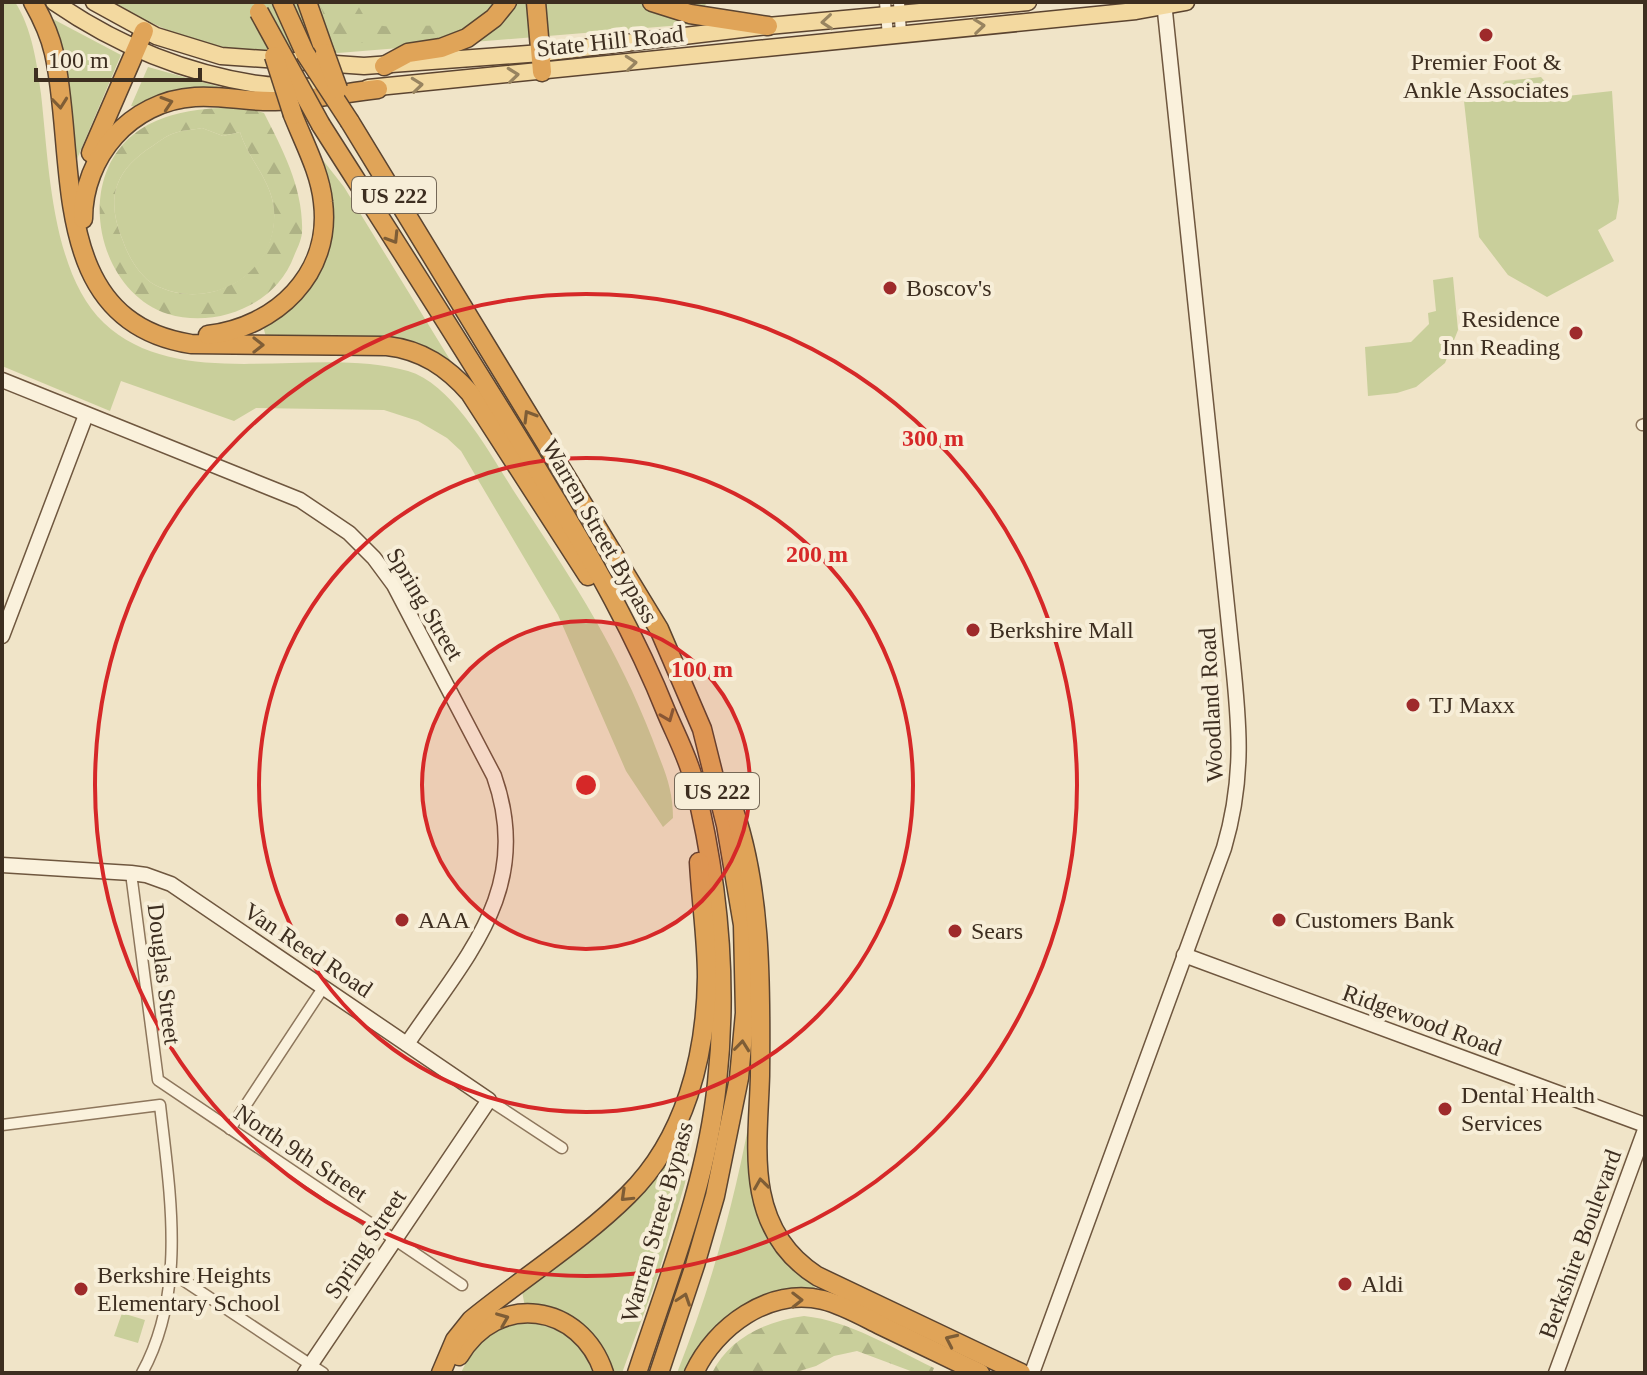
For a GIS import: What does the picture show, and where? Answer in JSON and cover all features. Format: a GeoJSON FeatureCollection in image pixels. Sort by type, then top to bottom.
{"type":"FeatureCollection","features":[{"type":"Feature","properties":{"kind":"highway"},"geometry":{"type":"LineString","coordinates":[[33,2],[47,30],[55,58],[75,225],[87,266],[106,298],[129,320],[164,338],[203,344],[396,347],[427,357],[449,371],[470,393],[644,657]]}},
{"type":"Feature","properties":{"kind":"highway","name":"Warren Street Bypass"},"geometry":{"type":"LineString","coordinates":[[282,2],[305,53],[659,629],[702,729],[726,825],[743,925],[745,1013],[739,1078],[724,1160],[695,1265],[659,1373]]}},
{"type":"Feature","properties":{"kind":"highway"},"geometry":{"type":"LineString","coordinates":[[307,2],[350,122]]}},
{"type":"Feature","properties":{"kind":"highway"},"geometry":{"type":"LineString","coordinates":[[384,66],[408,53],[432,51],[467,38],[494,18],[507,2]]}},
{"type":"Feature","properties":{"kind":"highway"},"geometry":{"type":"LineString","coordinates":[[536,2],[547,61]]}},
{"type":"Feature","properties":{"kind":"highway"},"geometry":{"type":"LineString","coordinates":[[546,2],[547,61]]}},
{"type":"Feature","properties":{"kind":"highway"},"geometry":{"type":"LineString","coordinates":[[652,2],[690,14],[768,26]]}},
{"type":"Feature","properties":{"kind":"highway"},"geometry":{"type":"LineString","coordinates":[[257,7],[293,115],[321,192],[323,225],[319,248],[309,273],[284,304],[251,326],[220,334],[183,334],[150,323],[124,306],[100,276],[84,234],[83,210],[85,187],[96,160],[105,147],[140,115],[181,98],[203,96],[274,101],[378,89]]}},
{"type":"Feature","properties":{"kind":"highway","name":"Warren Street Bypass"},"geometry":{"type":"LineString","coordinates":[[257,7],[321,125],[580,539],[644,657],[692,775],[718,913],[722,1020],[717,1085],[708,1143],[687,1223],[637,1373]]}},
{"type":"Feature","properties":{"kind":"highway"},"geometry":{"type":"LineString","coordinates":[[75,225],[82,174],[146,42]]}},
{"type":"Feature","properties":{"kind":"highway"},"geometry":{"type":"LineString","coordinates":[[105,147],[146,42]]}},
{"type":"Feature","properties":{"kind":"highway"},"geometry":{"type":"LineString","coordinates":[[702,729],[738,821],[749,871],[756,930],[760,1040],[758,1168],[761,1192],[774,1231],[794,1258],[817,1276],[1021,1373]]}},
{"type":"Feature","properties":{"kind":"highway"},"geometry":{"type":"LineString","coordinates":[[441,1373],[455,1340],[471,1320],[614,1208],[638,1184],[667,1146],[680,1119],[699,1054],[707,976],[692,775]]}},
{"type":"Feature","properties":{"kind":"highway"},"geometry":{"type":"LineString","coordinates":[[694,1373],[705,1350],[738,1320],[777,1301],[805,1299],[822,1300],[854,1312],[980,1373]]}},
{"type":"Feature","properties":{"kind":"highway"},"geometry":{"type":"LineString","coordinates":[[452,1373],[468,1342],[476,1334],[497,1321],[525,1312],[549,1315],[568,1324],[595,1350],[604,1373]]}},
{"type":"Feature","properties":{"kind":"main road","name":"State Hill Road"},"geometry":{"type":"LineString","coordinates":[[54,2],[85,23],[146,42],[250,60],[384,66],[547,61],[895,35],[1125,12],[1186,2]]}},
{"type":"Feature","properties":{"kind":"main road","name":"State Hill Road"},"geometry":{"type":"LineString","coordinates":[[94,2],[146,42],[197,70],[259,84],[378,89],[893,9],[1028,2]]}},
{"type":"Feature","properties":{"kind":"street","name":"Woodland Road"},"geometry":{"type":"LineString","coordinates":[[1032,1373],[1232,820],[1239,785],[1240,748],[1165,4]]}},
{"type":"Feature","properties":{"kind":"street"},"geometry":{"type":"LineString","coordinates":[[893,9],[895,35]]}},
{"type":"Feature","properties":{"kind":"street","name":"Spring Street"},"geometry":{"type":"LineString","coordinates":[[2,380],[300,500],[349,533],[374,558],[394,585],[487,760],[499,790],[506,827],[506,864],[498,899],[487,927],[407,1044]]}},
{"type":"Feature","properties":{"kind":"street"},"geometry":{"type":"LineString","coordinates":[[2,636],[86,415]]}},
{"type":"Feature","properties":{"kind":"street","name":"Van Reed Road"},"geometry":{"type":"LineString","coordinates":[[2,865],[131,873],[171,884],[562,1148]]}},
{"type":"Feature","properties":{"kind":"street","name":"Douglas Street"},"geometry":{"type":"LineString","coordinates":[[131,873],[158,1080]]}},
{"type":"Feature","properties":{"kind":"street","name":"Ridgewood Road"},"geometry":{"type":"LineString","coordinates":[[1184,955],[1645,1128]]}},
{"type":"Feature","properties":{"kind":"street"},"geometry":{"type":"LineString","coordinates":[[230,1129],[323,988]]}},
{"type":"Feature","properties":{"kind":"street","name":"North 9th Street"},"geometry":{"type":"LineString","coordinates":[[158,1080],[462,1285]]}},
{"type":"Feature","properties":{"kind":"street","name":"Spring Street"},"geometry":{"type":"LineString","coordinates":[[313,1370],[395,1239],[489,1100]]}},
{"type":"Feature","properties":{"kind":"street"},"geometry":{"type":"LineString","coordinates":[[2,1125],[160,1105],[169,1185],[171,1272],[160,1338],[142,1373]]}},
{"type":"Feature","properties":{"kind":"street","name":"Berkshire Boulevard"},"geometry":{"type":"LineString","coordinates":[[1556,1373],[1645,1128]]}},
{"type":"Feature","properties":{"kind":"street"},"geometry":{"type":"LineString","coordinates":[[171,1272],[313,1370]]}},
{"type":"Feature","properties":{"kind":"green space"},"geometry":{"type":"Polygon","coordinates":[[[2,2],[15,2],[30,35],[56,216],[73,276],[86,302],[104,323],[135,345],[170,357],[209,363],[371,364],[408,371],[441,391],[484,443],[574,584],[624,673],[669,787],[673,818],[663,827],[626,771],[558,615],[461,451],[447,438],[418,421],[384,410],[256,408],[234,421],[121,381],[110,411],[2,366],[2,2]]]}},
{"type":"Feature","properties":{"kind":"green space"},"geometry":{"type":"Polygon","coordinates":[[[112,2],[706,4],[694,24],[338,53],[246,53],[187,39],[112,2]]]}},
{"type":"Feature","properties":{"kind":"green space"},"geometry":{"type":"Polygon","coordinates":[[[319,2],[356,2],[368,23],[397,27],[447,26],[451,33],[404,43],[334,43],[319,2]]]}},
{"type":"Feature","properties":{"kind":"green space"},"geometry":{"type":"Polygon","coordinates":[[[51,18],[121,55],[74,166],[51,18]]]}},
{"type":"Feature","properties":{"kind":"green space"},"geometry":{"type":"Polygon","coordinates":[[[148,67],[227,89],[180,90],[148,104],[131,106],[148,67]]]}},
{"type":"Feature","properties":{"kind":"green space"},"geometry":{"type":"Polygon","coordinates":[[[1541,77],[1558,97],[1612,91],[1619,201],[1616,219],[1598,230],[1614,261],[1547,297],[1508,275],[1479,237],[1463,92],[1499,88],[1505,81],[1541,77]]]}},
{"type":"Feature","properties":{"kind":"green space"},"geometry":{"type":"Polygon","coordinates":[[[244,107],[264,113],[285,156],[300,201],[301,239],[286,273],[260,299],[243,309],[206,318],[168,314],[148,305],[131,291],[108,254],[100,210],[108,168],[132,135],[148,125],[184,112],[244,107]],[[202,128],[172,134],[138,157],[121,177],[114,200],[118,226],[135,266],[155,285],[176,292],[197,294],[217,290],[236,282],[265,253],[272,233],[274,210],[269,189],[240,132],[223,136],[202,128]]]}},
{"type":"Feature","properties":{"kind":"green space"},"geometry":{"type":"Polygon","coordinates":[[[202,128],[223,136],[240,132],[269,189],[274,210],[273,233],[265,253],[253,269],[237,282],[198,294],[176,292],[155,285],[135,266],[118,226],[114,200],[121,177],[138,157],[169,135],[202,128]]]}},
{"type":"Feature","properties":{"kind":"green space"},"geometry":{"type":"Polygon","coordinates":[[[322,159],[344,187],[452,363],[433,351],[266,337],[263,326],[321,262],[318,162],[322,159]]]}},
{"type":"Feature","properties":{"kind":"green space"},"geometry":{"type":"Polygon","coordinates":[[[1453,277],[1458,330],[1445,363],[1416,387],[1368,396],[1365,347],[1411,342],[1429,324],[1428,313],[1436,311],[1433,280],[1453,277]]]}},
{"type":"Feature","properties":{"kind":"green space"},"geometry":{"type":"Polygon","coordinates":[[[754,1094],[751,1162],[756,1207],[773,1248],[788,1266],[817,1289],[773,1294],[738,1310],[722,1321],[709,1336],[685,1373],[677,1373],[723,1235],[754,1094]]]}},
{"type":"Feature","properties":{"kind":"green space"},"geometry":{"type":"Polygon","coordinates":[[[683,1124],[693,1124],[685,1183],[658,1275],[622,1373],[611,1373],[598,1342],[590,1332],[570,1318],[525,1307],[521,1286],[567,1252],[683,1124]]]}},
{"type":"Feature","properties":{"kind":"green space"},"geometry":{"type":"Polygon","coordinates":[[[122,1313],[145,1320],[138,1343],[114,1336],[122,1313]]]}},
{"type":"Feature","properties":{"kind":"green space"},"geometry":{"type":"Polygon","coordinates":[[[804,1316],[838,1323],[871,1336],[934,1368],[932,1373],[916,1373],[857,1351],[834,1356],[793,1373],[712,1373],[728,1350],[750,1333],[776,1322],[804,1316]]]}},
{"type":"Feature","properties":{"kind":"green space"},"geometry":{"type":"Polygon","coordinates":[[[527,1322],[550,1327],[568,1337],[582,1352],[593,1373],[461,1373],[472,1353],[487,1338],[505,1328],[527,1322]]]}},
{"type":"Feature","properties":{"kind":"place","name":"Premier Foot & Ankle Associates"},"geometry":{"type":"Point","coordinates":[1486,35]}},
{"type":"Feature","properties":{"kind":"place","name":"Boscov's"},"geometry":{"type":"Point","coordinates":[890,288]}},
{"type":"Feature","properties":{"kind":"place","name":"Residence Inn Reading"},"geometry":{"type":"Point","coordinates":[1576,333]}},
{"type":"Feature","properties":{"kind":"place","name":"Berkshire Mall"},"geometry":{"type":"Point","coordinates":[973,630]}},
{"type":"Feature","properties":{"kind":"place","name":"TJ Maxx"},"geometry":{"type":"Point","coordinates":[1413,705]}},
{"type":"Feature","properties":{"kind":"place","name":"AAA"},"geometry":{"type":"Point","coordinates":[402,920]}},
{"type":"Feature","properties":{"kind":"place","name":"Customers Bank"},"geometry":{"type":"Point","coordinates":[1279,920]}},
{"type":"Feature","properties":{"kind":"place","name":"Sears"},"geometry":{"type":"Point","coordinates":[955,931]}},
{"type":"Feature","properties":{"kind":"place","name":"Dental Health Services"},"geometry":{"type":"Point","coordinates":[1445,1109]}},
{"type":"Feature","properties":{"kind":"place","name":"Aldi"},"geometry":{"type":"Point","coordinates":[1345,1284]}},
{"type":"Feature","properties":{"kind":"place","name":"Berkshire Heights Elementary School"},"geometry":{"type":"Point","coordinates":[81,1289]}}]}
